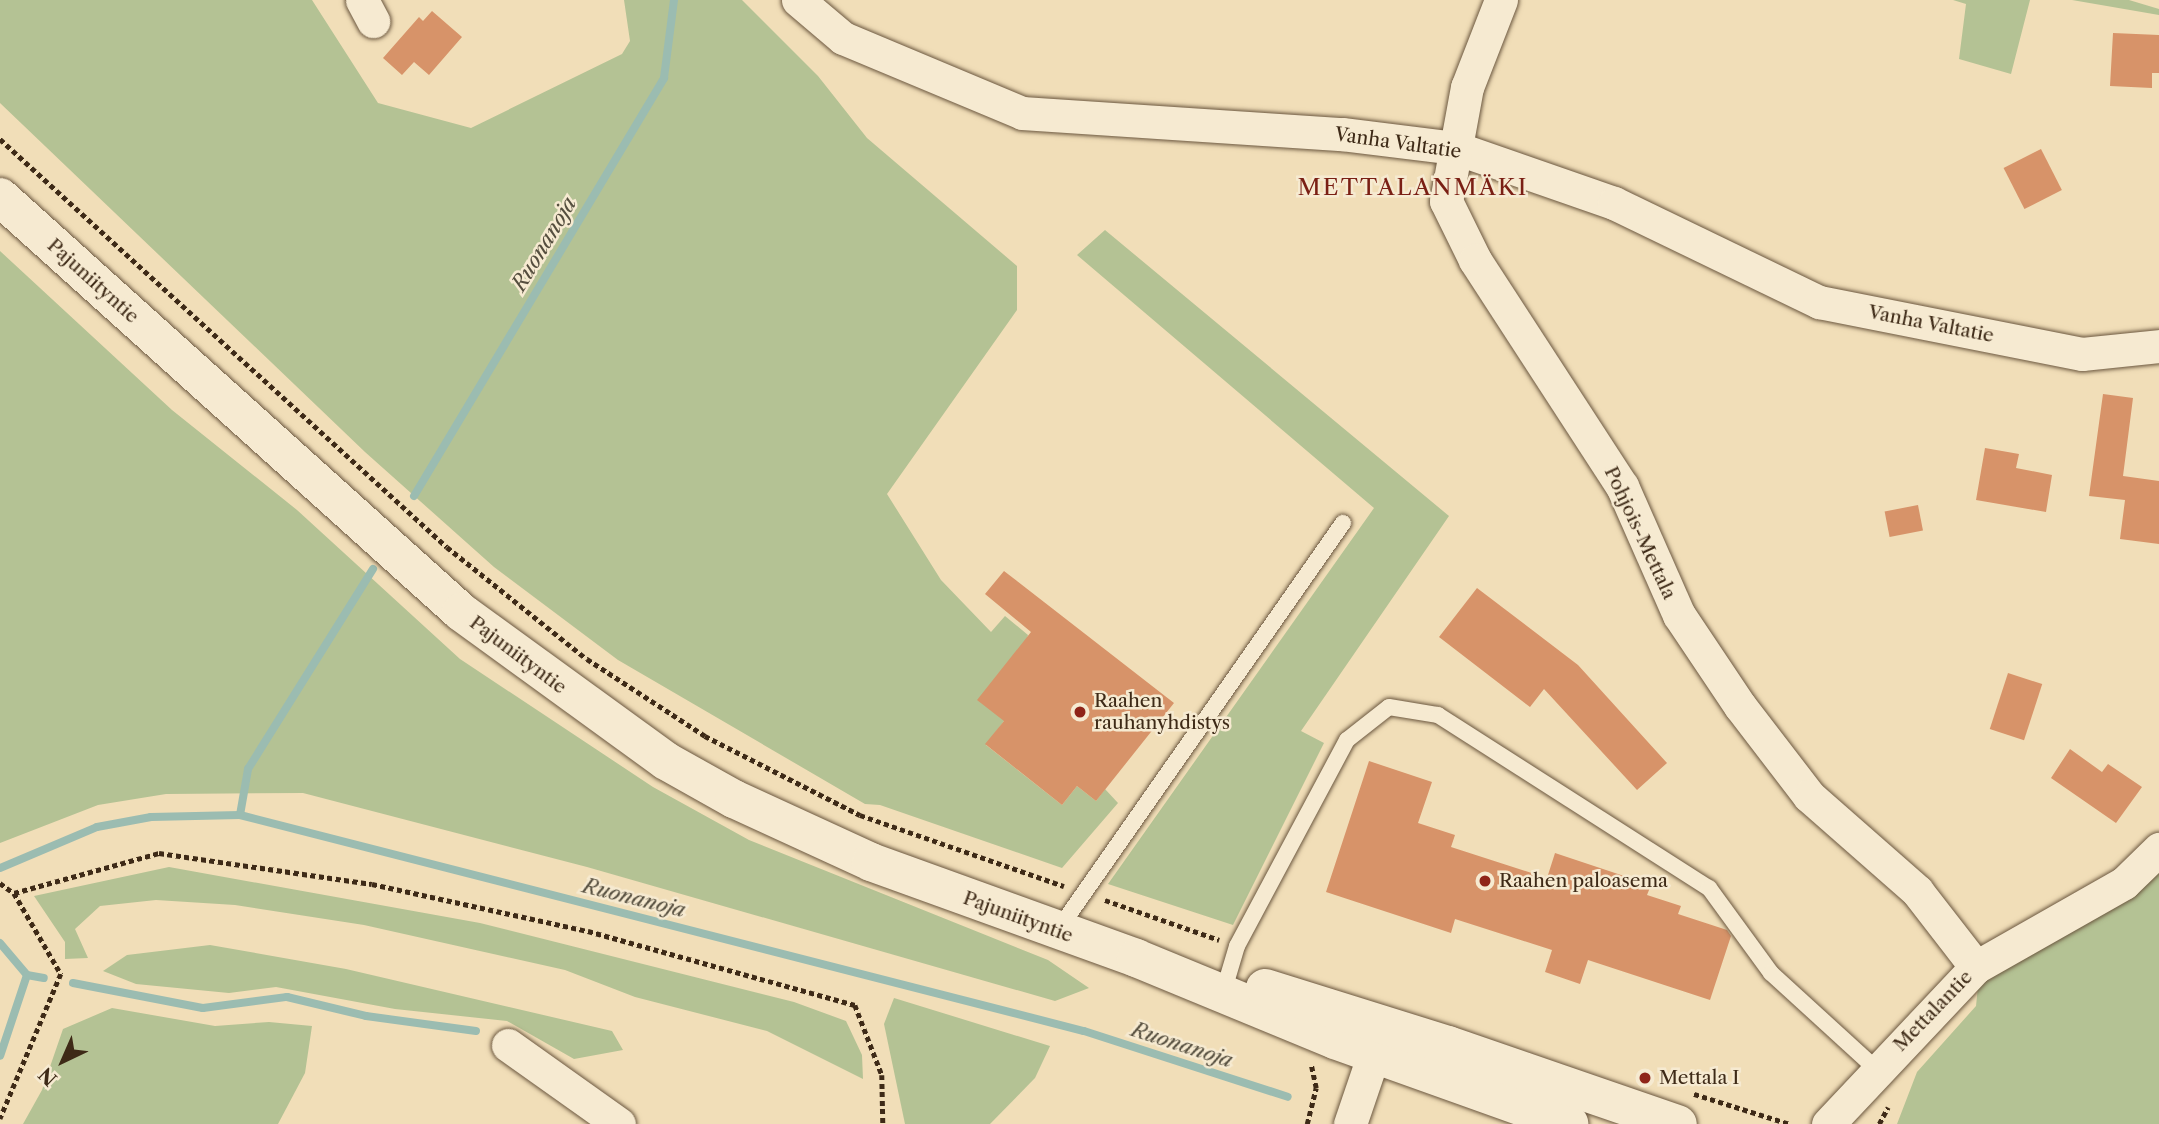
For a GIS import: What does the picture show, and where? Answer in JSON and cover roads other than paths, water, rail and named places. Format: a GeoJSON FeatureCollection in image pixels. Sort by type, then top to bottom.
{"type":"FeatureCollection","features":[{"type":"Feature","properties":{"kind":"street","name":"Vanha Valtatie"},"geometry":{"type":"LineString","coordinates":[[799,0],[843,37],[1022,113],[1342,134],[1456,148],[1614,203],[1819,302],[2082,354],[2159,346]]}},
{"type":"Feature","properties":{"kind":"street","name":"Pohjois-Mettala"},"geometry":{"type":"LineString","coordinates":[[1501,0],[1467,87],[1446,201],[1475,260],[1622,486],[1679,615],[1740,706],[1809,796],[1917,891],[1976,967]]}},
{"type":"Feature","properties":{"kind":"street","name":"Pajuniityntie"},"geometry":{"type":"LineString","coordinates":[[0,197],[461,612],[607,722],[734,799],[802,832],[1057,932],[1136,958],[1228,973],[1569,1124]]}},
{"type":"Feature","properties":{"kind":"street","name":"Mettalantie"},"geometry":{"type":"LineString","coordinates":[[1828,1124],[1876,1069],[1976,967],[2124,883],[2159,849]]}},
{"type":"Feature","properties":{"kind":"street","name":"Pajuniityntie"},"geometry":{"type":"LineString","coordinates":[[1379,1039],[1678,1124]]}},
{"type":"Feature","properties":{"kind":"street"},"geometry":{"type":"LineString","coordinates":[[1350,1124],[1379,1039]]}},
{"type":"Feature","properties":{"kind":"street"},"geometry":{"type":"LineString","coordinates":[[508,1045],[619,1124]]}},
{"type":"Feature","properties":{"kind":"lane"},"geometry":{"type":"LineString","coordinates":[[1057,932],[1082,892],[1343,523]]}},
{"type":"Feature","properties":{"kind":"lane"},"geometry":{"type":"LineString","coordinates":[[1228,973],[1347,740],[1389,707],[1438,715],[1709,888],[1771,972],[1876,1069]]}},
{"type":"Feature","properties":{"kind":"waterway","name":"Ruonanoja"},"geometry":{"type":"LineString","coordinates":[[414,496],[664,78],[674,0]]}},
{"type":"Feature","properties":{"kind":"waterway","name":"Ruonanoja"},"geometry":{"type":"LineString","coordinates":[[240,815],[248,769],[373,569]]}},
{"type":"Feature","properties":{"kind":"waterway","name":"Ruonanoja"},"geometry":{"type":"LineString","coordinates":[[0,868],[97,827],[151,817],[240,815],[1084,1031],[1288,1097]]}},
{"type":"Feature","properties":{"kind":"waterway"},"geometry":{"type":"LineString","coordinates":[[0,943],[27,975],[0,1056]]}},
{"type":"Feature","properties":{"kind":"waterway"},"geometry":{"type":"LineString","coordinates":[[27,975],[44,978]]}},
{"type":"Feature","properties":{"kind":"waterway"},"geometry":{"type":"LineString","coordinates":[[73,983],[203,1008],[287,997],[366,1016],[476,1031]]}},
{"type":"Feature","properties":{"kind":"place","name":"Raahen rauhanyhdistys"},"geometry":{"type":"Point","coordinates":[1080,712]}},
{"type":"Feature","properties":{"kind":"place","name":"Raahen paloasema"},"geometry":{"type":"Point","coordinates":[1485,881]}},
{"type":"Feature","properties":{"kind":"place","name":"Mettala I"},"geometry":{"type":"Point","coordinates":[1645,1078]}},
{"type":"Feature","properties":{"kind":"district","name":"METTALANMÄKI"},"geometry":{"type":"Point","coordinates":[1413,187]}}]}
